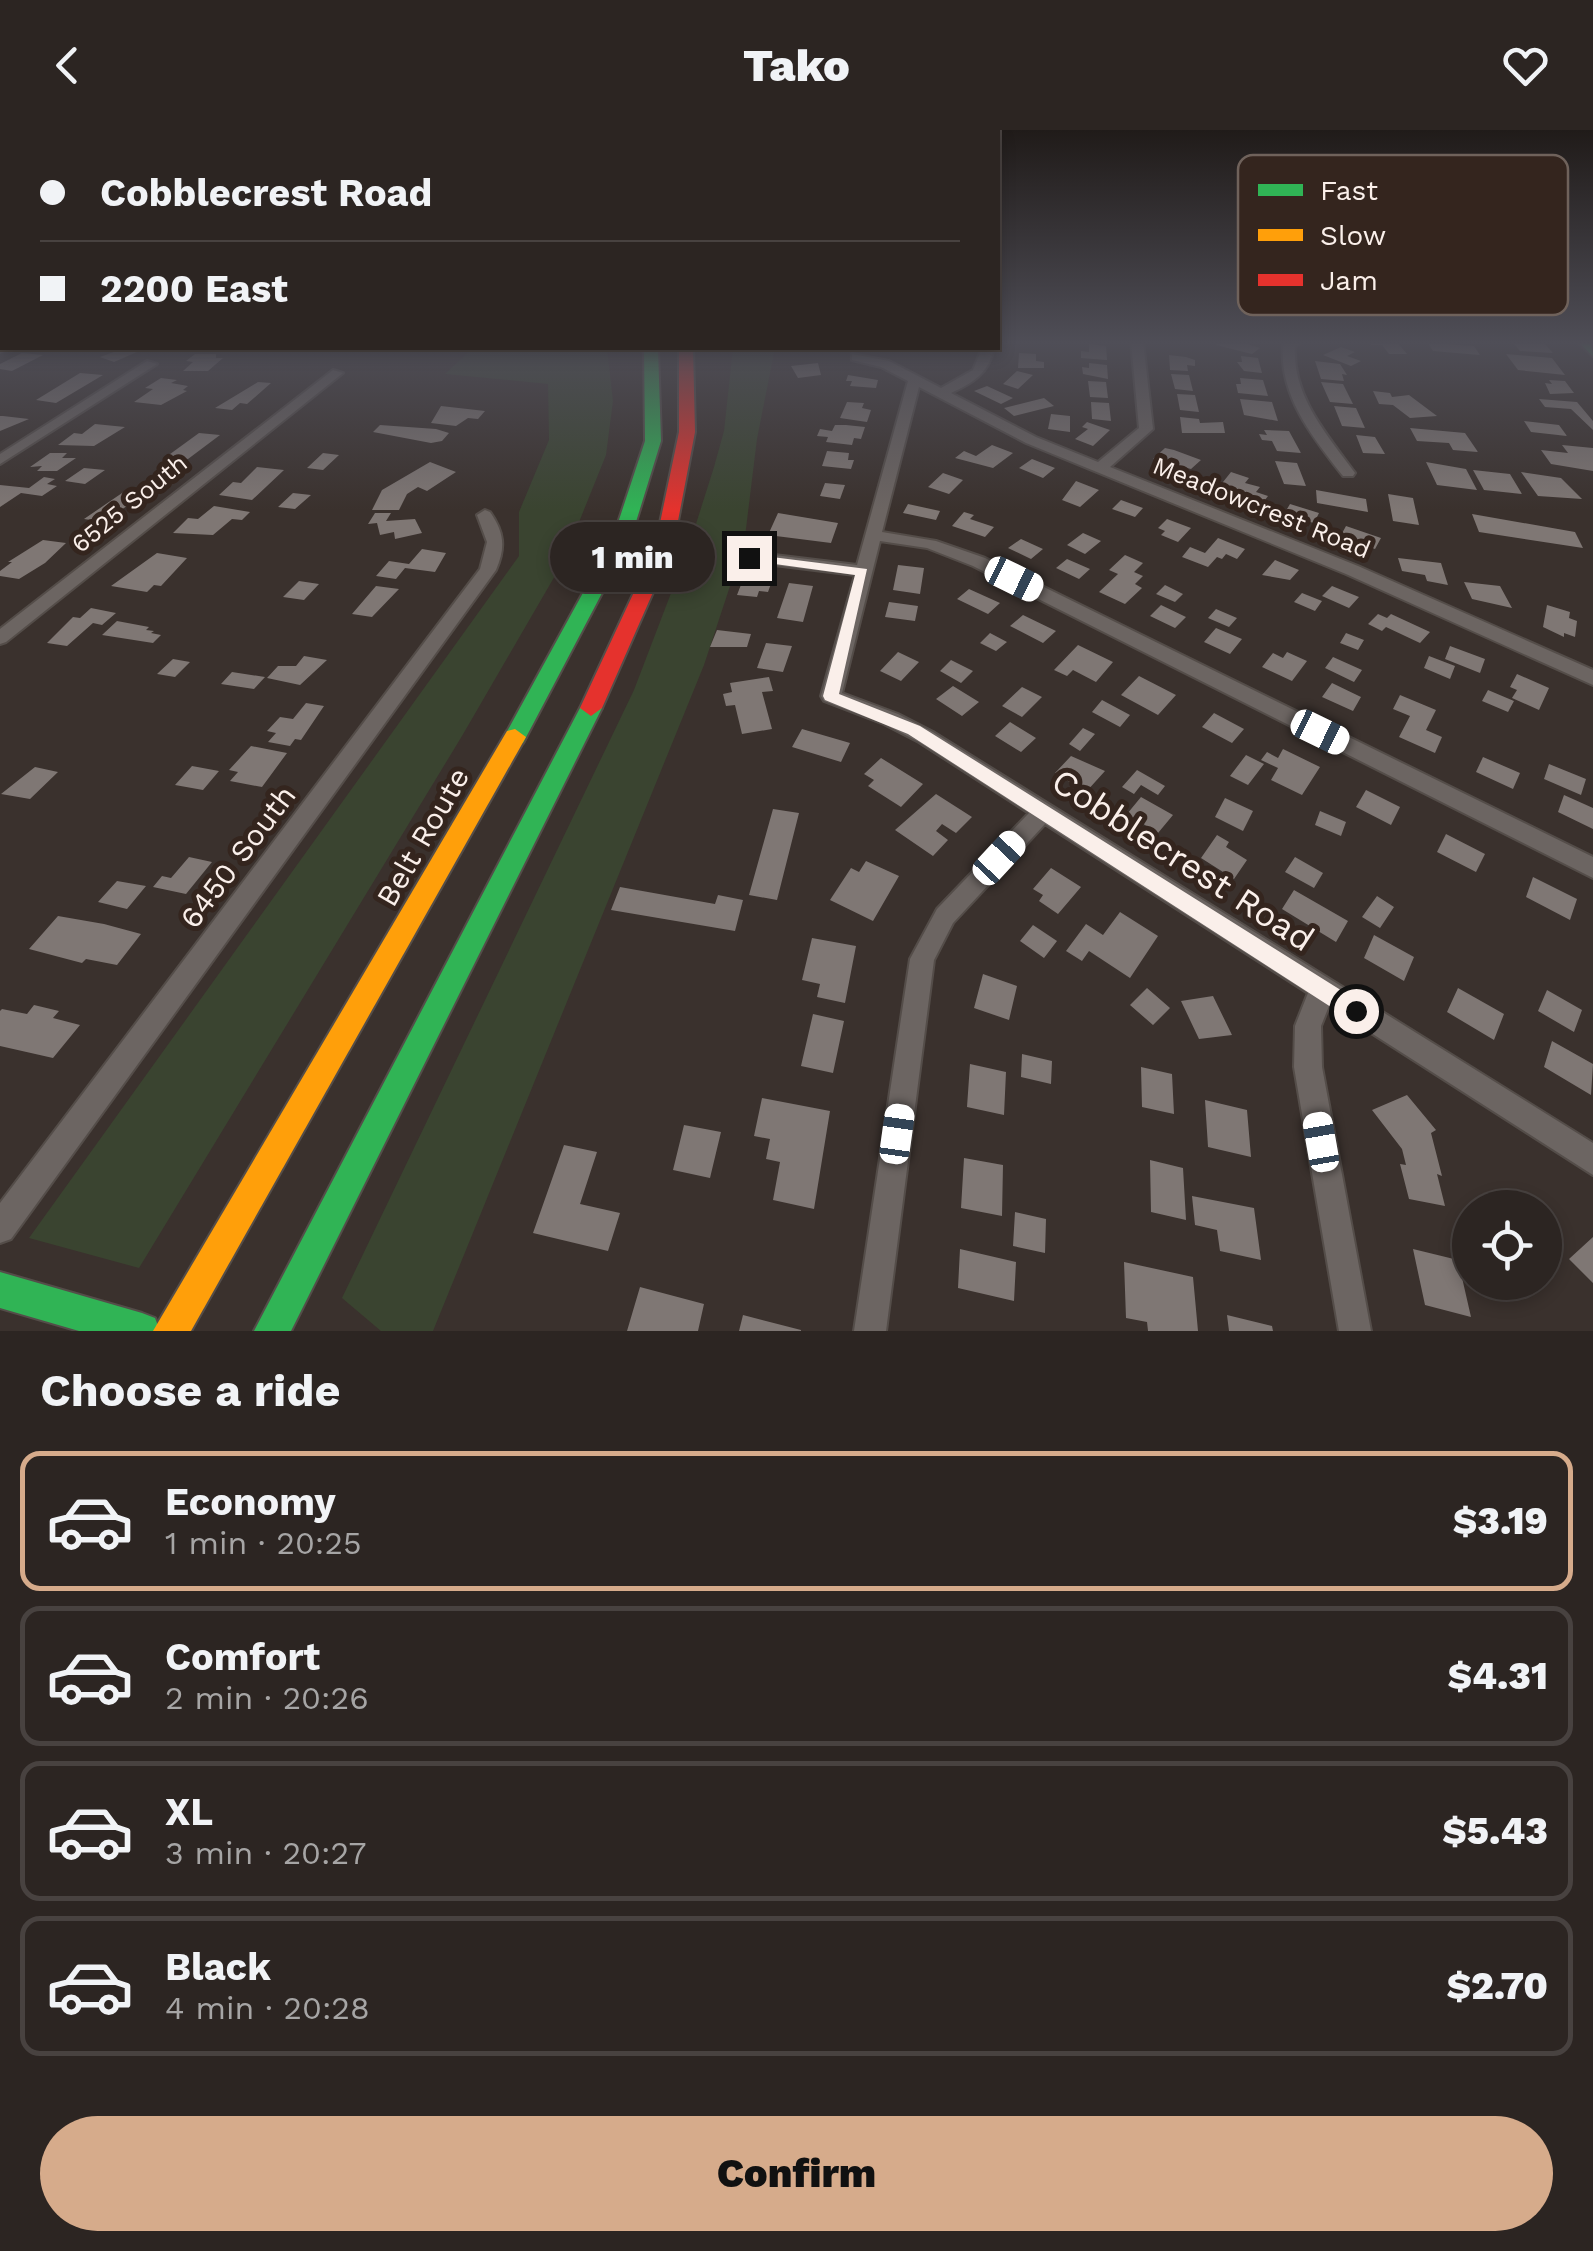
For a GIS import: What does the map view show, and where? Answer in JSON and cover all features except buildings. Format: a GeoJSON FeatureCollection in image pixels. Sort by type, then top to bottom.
{"type":"FeatureCollection","features":[{"type":"Feature","properties":{"kind":"main road"},"geometry":{"type":"LineString","coordinates":[[622,538],[630,397]]}},
{"type":"Feature","properties":{"kind":"main road","name":"Belt Route"},"geometry":{"type":"LineString","coordinates":[[171,1331],[544,688],[622,538],[653,442],[652,397]]}},
{"type":"Feature","properties":{"kind":"main road"},"geometry":{"type":"LineString","coordinates":[[664,546],[686,432],[686,397]]}},
{"type":"Feature","properties":{"kind":"main road"},"geometry":{"type":"LineString","coordinates":[[272,1331],[610,670],[684,503],[707,428],[710,397]]}},
{"type":"Feature","properties":{"kind":"main road"},"geometry":{"type":"LineString","coordinates":[[2,1291],[142,1331]]}},
{"type":"Feature","properties":{"kind":"street"},"geometry":{"type":"LineString","coordinates":[[0,460],[99,397]]}},
{"type":"Feature","properties":{"kind":"street","name":"6525 South"},"geometry":{"type":"LineString","coordinates":[[0,638],[305,397]]}},
{"type":"Feature","properties":{"kind":"street"},"geometry":{"type":"LineString","coordinates":[[749,558],[862,572],[910,397]]}},
{"type":"Feature","properties":{"kind":"street","name":"Meadowcrest Road"},"geometry":{"type":"LineString","coordinates":[[945,397],[1100,468],[1352,570],[1593,678]]}},
{"type":"Feature","properties":{"kind":"street"},"geometry":{"type":"LineString","coordinates":[[1100,468],[1146,429],[1143,397]]}},
{"type":"Feature","properties":{"kind":"street"},"geometry":{"type":"LineString","coordinates":[[1300,397],[1348,472]]}},
{"type":"Feature","properties":{"kind":"street","name":"6450 South"},"geometry":{"type":"LineString","coordinates":[[0,1228],[488,570],[497,550],[496,534],[485,515]]}},
{"type":"Feature","properties":{"kind":"street"},"geometry":{"type":"LineString","coordinates":[[872,536],[930,544],[980,562],[1593,868]]}},
{"type":"Feature","properties":{"kind":"street","name":"Cobblecrest Road"},"geometry":{"type":"LineString","coordinates":[[862,572],[831,696],[902,724],[1593,1160]]}},
{"type":"Feature","properties":{"kind":"street"},"geometry":{"type":"LineString","coordinates":[[870,1331],[922,959],[945,916],[1042,812]]}},
{"type":"Feature","properties":{"kind":"street"},"geometry":{"type":"LineString","coordinates":[[1322,990],[1308,1026],[1308,1067],[1355,1331]]}},
{"type":"Feature","properties":{"kind":"green space"},"geometry":{"type":"Polygon","coordinates":[[[548,397],[613,397],[606,455],[563,562],[139,1268],[29,1238],[519,556],[519,512],[549,440],[548,397]]]}},
{"type":"Feature","properties":{"kind":"green space"},"geometry":{"type":"Polygon","coordinates":[[[728,397],[765,397],[744,545],[732,568],[734,574],[704,665],[433,1331],[381,1331],[342,1298],[634,690],[689,546],[724,431],[728,397]]]}},
{"type":"Feature","properties":{"kind":"traffic: fast"},"geometry":{"type":"LineString","coordinates":[[515,737],[622,538],[653,441],[652,397]]}},
{"type":"Feature","properties":{"kind":"traffic: fast"},"geometry":{"type":"LineString","coordinates":[[272,1331],[591,708]]}},
{"type":"Feature","properties":{"kind":"traffic: fast"},"geometry":{"type":"LineString","coordinates":[[0,1290],[142,1331]]}},
{"type":"Feature","properties":{"kind":"traffic: slow"},"geometry":{"type":"LineString","coordinates":[[171,1331],[515,737]]}},
{"type":"Feature","properties":{"kind":"traffic: jam"},"geometry":{"type":"LineString","coordinates":[[591,708],[664,547],[687,432],[687,397]]}},
{"type":"Feature","properties":{"kind":"route"},"geometry":{"type":"LineString","coordinates":[[749,558],[862,572],[831,696],[914,730],[1356,1011]]}}]}
